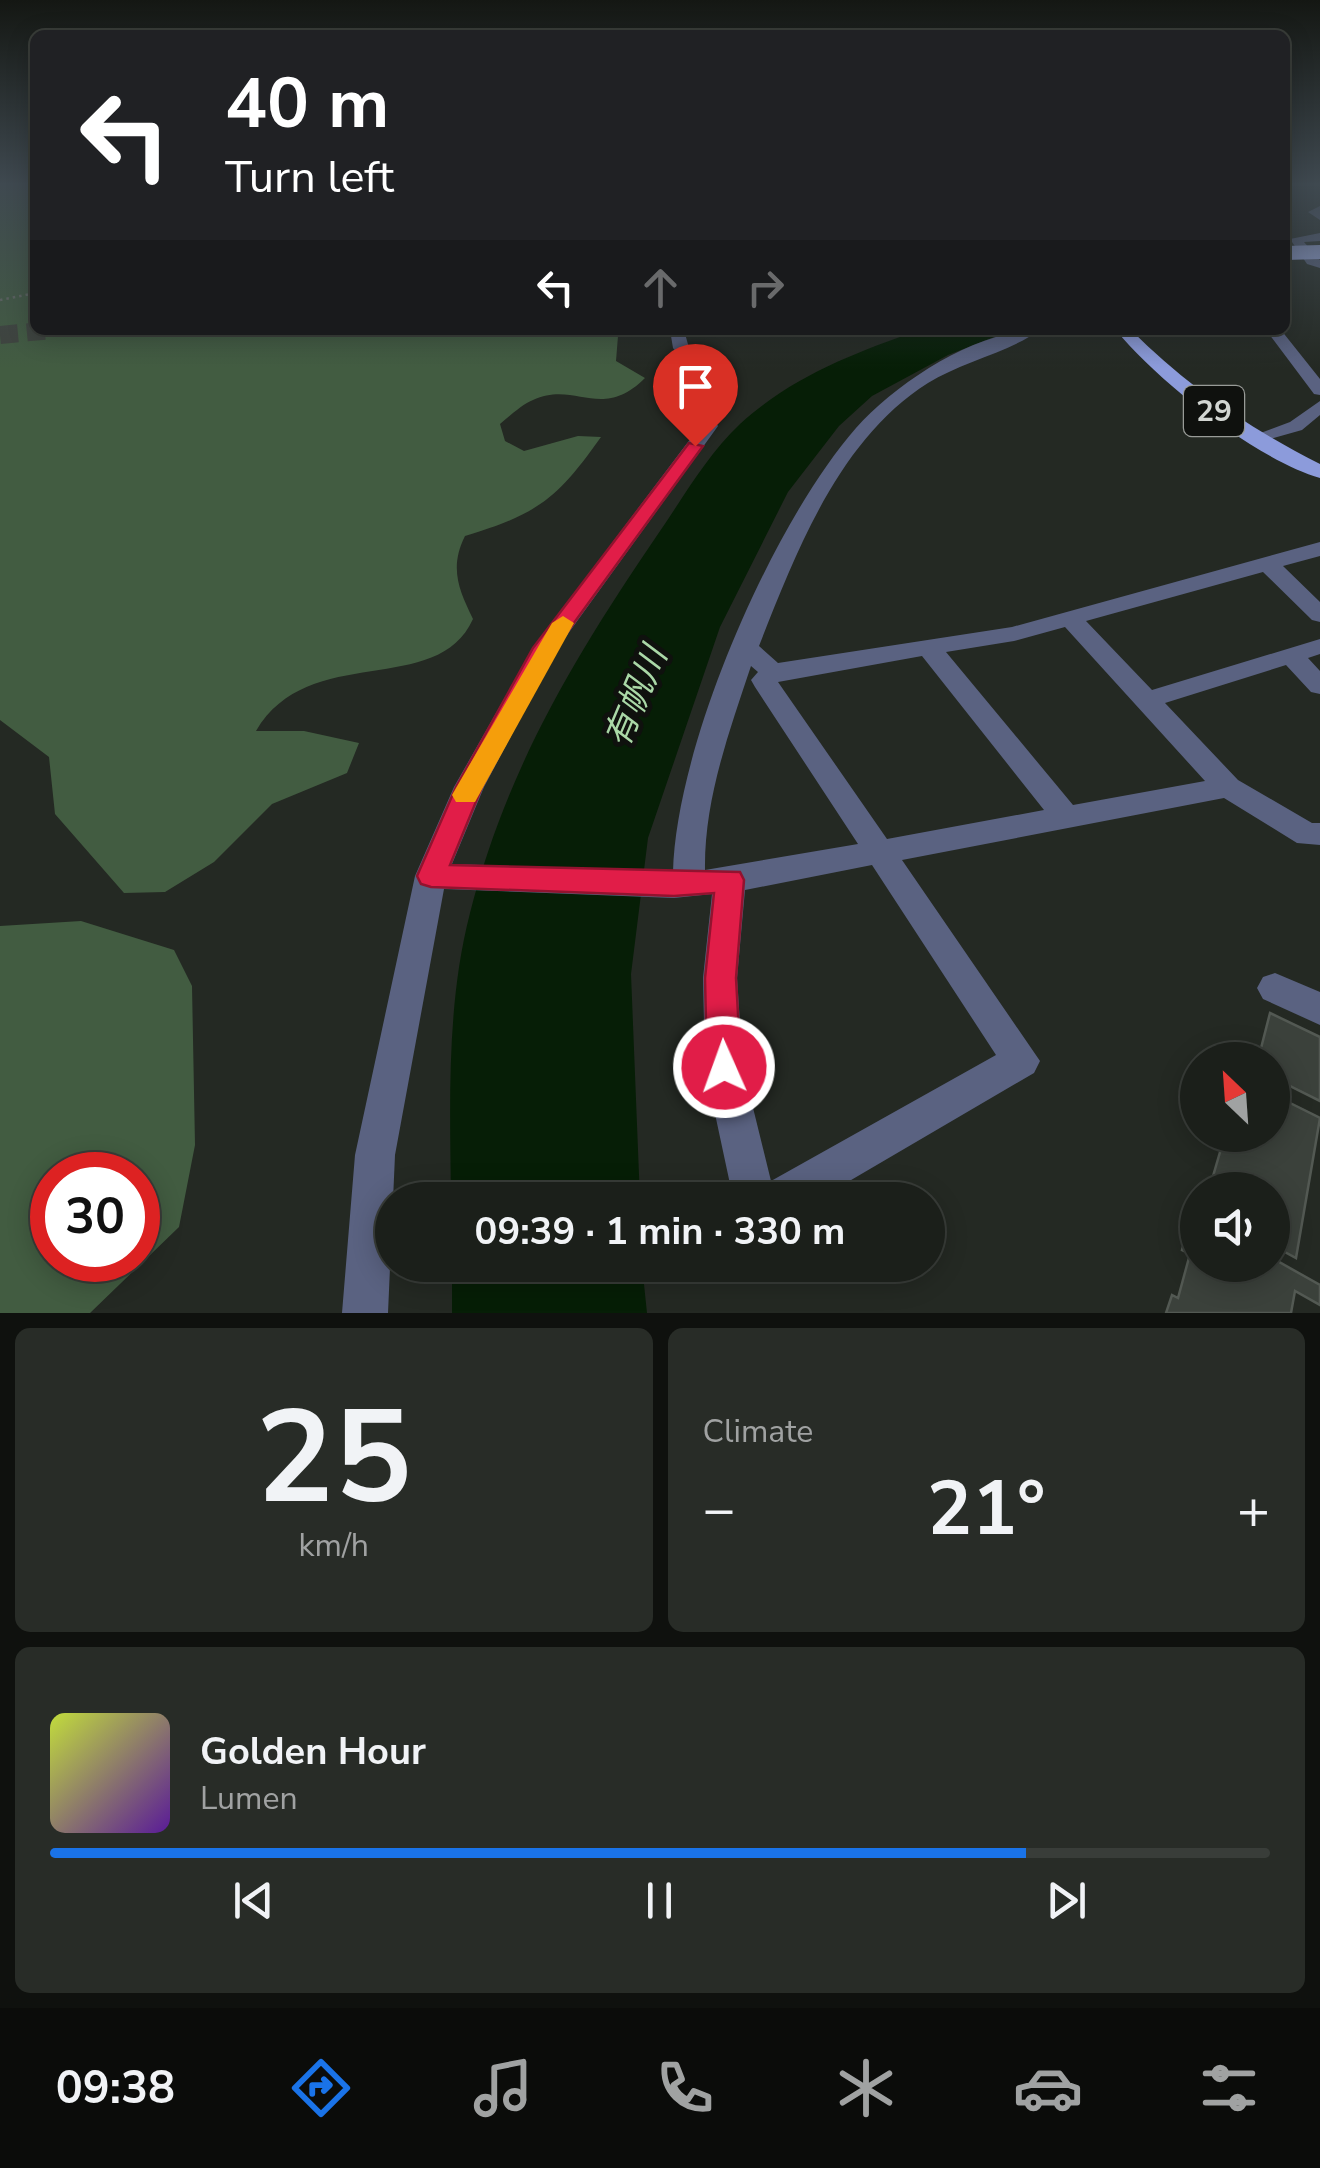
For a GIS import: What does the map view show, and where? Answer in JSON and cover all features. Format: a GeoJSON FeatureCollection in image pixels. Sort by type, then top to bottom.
{"type":"FeatureCollection","features":[{"type":"Feature","properties":{"kind":"highway"},"geometry":{"type":"LineString","coordinates":[[1290,252],[1320,252]]}},
{"type":"Feature","properties":{"kind":"main road","name":"29"},"geometry":{"type":"LineString","coordinates":[[1128,335],[1182,387],[1256,438],[1320,472]]}},
{"type":"Feature","properties":{"kind":"street"},"geometry":{"type":"LineString","coordinates":[[1302,246],[1320,264]]}},
{"type":"Feature","properties":{"kind":"street"},"geometry":{"type":"LineString","coordinates":[[365,1313],[375,1155],[439,876],[469,787],[545,648],[708,426],[692,400],[693,364],[681,348],[679,335]]}},
{"type":"Feature","properties":{"kind":"street"},"geometry":{"type":"LineString","coordinates":[[682,884],[691,826],[744,646],[802,528],[842,460],[874,418],[927,376],[1021,335]]}},
{"type":"Feature","properties":{"kind":"street"},"geometry":{"type":"LineString","coordinates":[[1277,335],[1320,390]]}},
{"type":"Feature","properties":{"kind":"street"},"geometry":{"type":"LineString","coordinates":[[1256,438],[1296,426],[1320,406]]}},
{"type":"Feature","properties":{"kind":"street"},"geometry":{"type":"LineString","coordinates":[[809,1182],[1022,1061],[764,680],[773,672],[1014,634],[1320,549]]}},
{"type":"Feature","properties":{"kind":"street"},"geometry":{"type":"LineString","coordinates":[[1266,562],[1320,614]]}},
{"type":"Feature","properties":{"kind":"street"},"geometry":{"type":"LineString","coordinates":[[1070,618],[1228,787],[1308,835],[1320,834]]}},
{"type":"Feature","properties":{"kind":"street"},"geometry":{"type":"LineString","coordinates":[[744,646],[773,672]]}},
{"type":"Feature","properties":{"kind":"street"},"geometry":{"type":"LineString","coordinates":[[1144,700],[1320,646]]}},
{"type":"Feature","properties":{"kind":"street"},"geometry":{"type":"LineString","coordinates":[[930,648],[1068,819]]}},
{"type":"Feature","properties":{"kind":"street"},"geometry":{"type":"LineString","coordinates":[[1290,654],[1320,686]]}},
{"type":"Feature","properties":{"kind":"street"},"geometry":{"type":"LineString","coordinates":[[439,876],[682,884],[730,880],[1228,787]]}},
{"type":"Feature","properties":{"kind":"street"},"geometry":{"type":"LineString","coordinates":[[730,880],[720,978],[724,1067],[750,1182]]}},
{"type":"Feature","properties":{"kind":"street"},"geometry":{"type":"LineString","coordinates":[[1275,988],[1320,1009]]}},
{"type":"Feature","properties":{"kind":"path"},"geometry":{"type":"LineString","coordinates":[[0,300],[30,294]]}},
{"type":"Feature","properties":{"kind":"shaded area"},"geometry":{"type":"Polygon","coordinates":[[[0,246],[30,246],[30,335],[620,335],[616,361],[645,378],[615,397],[548,395],[524,405],[500,424],[505,441],[524,451],[578,436],[601,437],[571,476],[544,502],[511,520],[465,536],[457,569],[473,619],[456,643],[431,658],[307,687],[279,704],[256,731],[304,731],[359,743],[347,773],[272,804],[214,862],[165,892],[124,893],[55,814],[49,757],[0,720],[0,246]]]}},
{"type":"Feature","properties":{"kind":"shaded area"},"geometry":{"type":"Polygon","coordinates":[[[81,921],[174,950],[192,986],[195,1145],[179,1227],[160,1245],[160,1152],[30,1152],[30,1282],[122,1282],[90,1313],[0,1313],[0,926],[81,921]]]}},
{"type":"Feature","properties":{"kind":"water","name":"有帆川"},"geometry":{"type":"Polygon","coordinates":[[[907,335],[999,335],[948,355],[872,396],[839,426],[788,492],[720,627],[648,838],[631,974],[639,1182],[451,1182],[451,1056],[462,948],[485,860],[503,810],[572,669],[696,477],[740,424],[802,379],[907,335]]]}},
{"type":"Feature","properties":{"kind":"water"},"geometry":{"type":"Polygon","coordinates":[[[452,1282],[644,1282],[647,1313],[452,1313],[452,1282]]]}},
{"type":"Feature","properties":{"kind":"building"},"geometry":{"type":"Polygon","coordinates":[[[1270,1013],[1320,1037],[1320,1101],[1290,1086],[1290,1042],[1263,1042],[1270,1013]]]}},
{"type":"Feature","properties":{"kind":"building"},"geometry":{"type":"Polygon","coordinates":[[[1290,1103],[1320,1118],[1296,1258],[1290,1255],[1290,1172],[1214,1172],[1220,1152],[1290,1152],[1290,1103]]]}},
{"type":"Feature","properties":{"kind":"building"},"geometry":{"type":"Polygon","coordinates":[[[1290,1268],[1320,1285],[1320,1305],[1295,1291],[1291,1313],[1166,1313],[1172,1295],[1178,1298],[1182,1282],[1290,1282],[1290,1268]]]}},
{"type":"Feature","properties":{"kind":"tunnel"},"geometry":{"type":"LineString","coordinates":[[0,335],[30,332]]}},
{"type":"Feature","properties":{"kind":"slow traffic"},"geometry":{"type":"LineString","coordinates":[[466,795],[545,648],[563,623]]}},
{"type":"Feature","properties":{"kind":"route"},"geometry":{"type":"LineString","coordinates":[[695,446],[628,531],[545,648],[469,787],[431,876],[674,884],[730,880],[720,978],[724,1067]]}}]}
